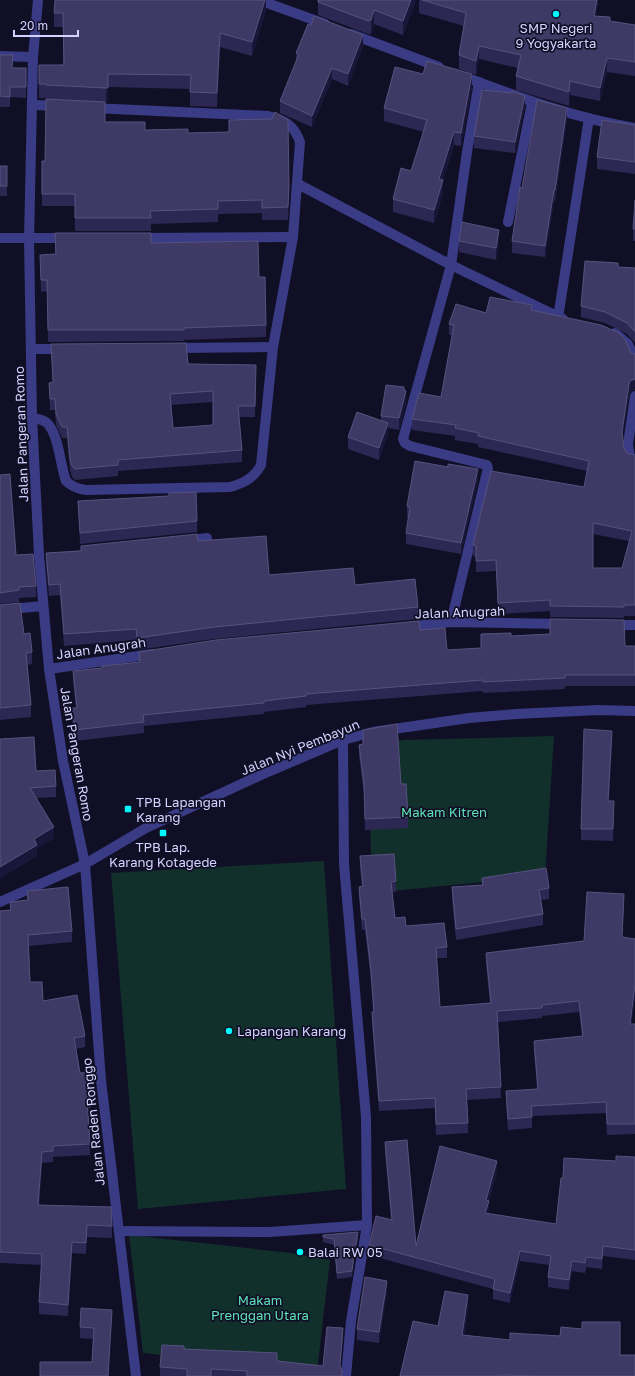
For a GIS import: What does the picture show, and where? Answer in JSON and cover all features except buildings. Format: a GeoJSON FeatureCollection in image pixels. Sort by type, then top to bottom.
{"type":"FeatureCollection","features":[{"type":"Feature","properties":{"kind":"street","name":"Jalan Pangeran Romo"},"geometry":{"type":"LineString","coordinates":[[38,0],[33,57],[29,238],[32,418],[43,555],[43,606],[49,669],[63,761],[85,864]]}},
{"type":"Feature","properties":{"kind":"street"},"geometry":{"type":"LineString","coordinates":[[259,0],[450,71]]}},
{"type":"Feature","properties":{"kind":"street"},"geometry":{"type":"LineString","coordinates":[[0,56],[33,57]]}},
{"type":"Feature","properties":{"kind":"street"},"geometry":{"type":"LineString","coordinates":[[464,76],[532,103],[611,124],[635,128]]}},
{"type":"Feature","properties":{"kind":"street"},"geometry":{"type":"LineString","coordinates":[[451,622],[488,468],[487,465],[410,446],[405,443],[403,439],[451,265],[479,82]]}},
{"type":"Feature","properties":{"kind":"street"},"geometry":{"type":"LineString","coordinates":[[508,222],[532,103]]}},
{"type":"Feature","properties":{"kind":"street"},"geometry":{"type":"LineString","coordinates":[[32,105],[268,116],[289,124],[297,132],[300,142],[293,237],[273,347],[261,465],[256,473],[244,483],[230,488],[86,490],[71,486],[66,481],[55,438],[47,423],[42,420],[32,418]]}},
{"type":"Feature","properties":{"kind":"street"},"geometry":{"type":"LineString","coordinates":[[558,318],[589,118]]}},
{"type":"Feature","properties":{"kind":"street"},"geometry":{"type":"LineString","coordinates":[[298,184],[451,265],[558,318],[575,323]]}},
{"type":"Feature","properties":{"kind":"street"},"geometry":{"type":"LineString","coordinates":[[125,238],[293,237]]}},
{"type":"Feature","properties":{"kind":"street"},"geometry":{"type":"LineString","coordinates":[[0,238],[77,238]]}},
{"type":"Feature","properties":{"kind":"street"},"geometry":{"type":"LineString","coordinates":[[605,330],[622,337],[628,344],[635,359]]}},
{"type":"Feature","properties":{"kind":"street"},"geometry":{"type":"LineString","coordinates":[[166,348],[273,347]]}},
{"type":"Feature","properties":{"kind":"street"},"geometry":{"type":"LineString","coordinates":[[32,349],[71,349]]}},
{"type":"Feature","properties":{"kind":"street"},"geometry":{"type":"LineString","coordinates":[[635,396],[628,444],[630,458],[635,460]]}},
{"type":"Feature","properties":{"kind":"street"},"geometry":{"type":"LineString","coordinates":[[176,542],[207,538]]}},
{"type":"Feature","properties":{"kind":"street"},"geometry":{"type":"LineString","coordinates":[[0,610],[43,606]]}},
{"type":"Feature","properties":{"kind":"street","name":"Jalan Anugrah"},"geometry":{"type":"LineString","coordinates":[[396,628],[451,622],[571,624]]}},
{"type":"Feature","properties":{"kind":"street"},"geometry":{"type":"LineString","coordinates":[[603,625],[635,626]]}},
{"type":"Feature","properties":{"kind":"street","name":"Jalan Anugrah"},"geometry":{"type":"LineString","coordinates":[[49,669],[160,653]]}},
{"type":"Feature","properties":{"kind":"street","name":"Jalan Nyi Pembayun"},"geometry":{"type":"LineString","coordinates":[[0,902],[85,864],[146,828],[260,775],[344,740],[388,729],[469,718],[598,710],[635,711]]}},
{"type":"Feature","properties":{"kind":"street"},"geometry":{"type":"LineString","coordinates":[[344,740],[344,864],[366,1117],[367,1225],[351,1321],[346,1376]]}},
{"type":"Feature","properties":{"kind":"street","name":"Jalan Raden Ronggo"},"geometry":{"type":"LineString","coordinates":[[85,864],[101,1080],[136,1376]]}},
{"type":"Feature","properties":{"kind":"street"},"geometry":{"type":"LineString","coordinates":[[119,1231],[270,1232],[367,1225]]}},
{"type":"Feature","properties":{"kind":"green space","name":"Makam Kitren"},"geometry":{"type":"Polygon","coordinates":[[[554,736],[545,876],[372,893],[368,746],[404,740],[554,736]]]}},
{"type":"Feature","properties":{"kind":"green space","name":"Lapangan Karang"},"geometry":{"type":"Polygon","coordinates":[[[324,861],[346,1189],[138,1209],[111,873],[324,861]]]}},
{"type":"Feature","properties":{"kind":"green space","name":"Makam Prenggan Utara"},"geometry":{"type":"Polygon","coordinates":[[[129,1235],[291,1253],[330,1260],[317,1372],[143,1353],[129,1235]]]}},
{"type":"Feature","properties":{"kind":"place","name":"SMP Negeri 9 Yogyakarta"},"geometry":{"type":"Point","coordinates":[556,14]}},
{"type":"Feature","properties":{"kind":"place","name":"TPB Lapangan Karang"},"geometry":{"type":"Point","coordinates":[128,809]}},
{"type":"Feature","properties":{"kind":"place","name":"TPB Lap. Karang Kotagede"},"geometry":{"type":"Point","coordinates":[163,833]}},
{"type":"Feature","properties":{"kind":"place","name":"Lapangan Karang"},"geometry":{"type":"Point","coordinates":[229,1031]}},
{"type":"Feature","properties":{"kind":"place","name":"Balai RW 05"},"geometry":{"type":"Point","coordinates":[300,1252]}}]}
